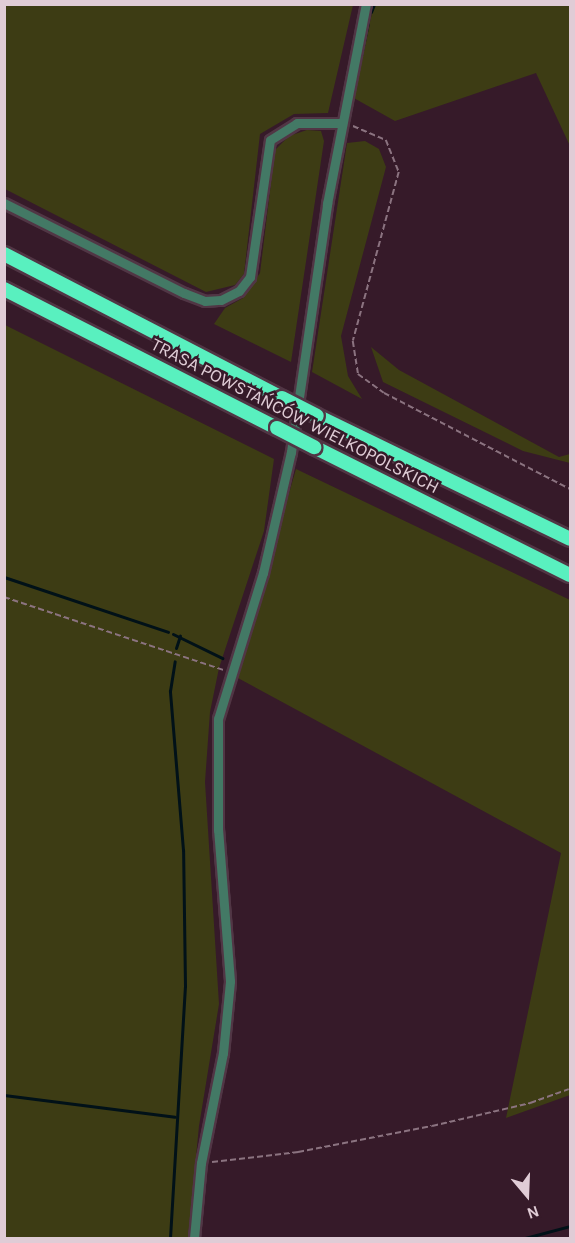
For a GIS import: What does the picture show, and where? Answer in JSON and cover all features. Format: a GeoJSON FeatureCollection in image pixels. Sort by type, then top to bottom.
{"type":"FeatureCollection","features":[{"type":"Feature","properties":{"kind":"highway","name":"TRASA POWSTAŃCÓW WIELKOPOLSKICH"},"geometry":{"type":"LineString","coordinates":[[4,254],[317,416],[570,539]]}},
{"type":"Feature","properties":{"kind":"highway","name":"TRASA POWSTAŃCÓW WIELKOPOLSKICH"},"geometry":{"type":"LineString","coordinates":[[4,289],[570,575]]}},
{"type":"Feature","properties":{"kind":"street"},"geometry":{"type":"LineString","coordinates":[[195,1239],[201,1163],[229,1006],[216,794],[218,719],[230,672],[263,573],[291,452],[340,123],[366,4]]}},
{"type":"Feature","properties":{"kind":"street"},"geometry":{"type":"LineString","coordinates":[[4,203],[184,293],[205,301],[221,300],[239,291],[250,277],[270,140],[297,123],[340,123]]}},
{"type":"Feature","properties":{"kind":"path"},"geometry":{"type":"LineString","coordinates":[[340,123],[380,134],[392,147],[399,172],[353,340],[358,374],[384,393],[570,489]]}},
{"type":"Feature","properties":{"kind":"path"},"geometry":{"type":"LineString","coordinates":[[4,597],[230,672]]}},
{"type":"Feature","properties":{"kind":"path"},"geometry":{"type":"LineString","coordinates":[[201,1163],[298,1152],[508,1109],[569,1089]]}},
{"type":"Feature","properties":{"kind":"shaded area"},"geometry":{"type":"Polygon","coordinates":[[[4,5],[353,5],[328,113],[294,114],[260,134],[244,274],[235,285],[206,292],[5,189],[4,5]]]}},
{"type":"Feature","properties":{"kind":"shaded area"},"geometry":{"type":"Polygon","coordinates":[[[374,5],[570,5],[570,146],[536,73],[395,121],[352,97],[374,5]]]}},
{"type":"Feature","properties":{"kind":"shaded area"},"geometry":{"type":"Polygon","coordinates":[[[307,130],[321,131],[324,141],[291,362],[214,324],[225,308],[243,298],[260,273],[275,150],[289,136],[307,130]]]}},
{"type":"Feature","properties":{"kind":"shaded area"},"geometry":{"type":"Polygon","coordinates":[[[365,141],[379,149],[386,167],[341,336],[348,376],[362,399],[312,372],[347,143],[365,141]]]}},
{"type":"Feature","properties":{"kind":"shaded area"},"geometry":{"type":"Polygon","coordinates":[[[5,325],[274,459],[264,531],[219,668],[210,712],[205,782],[219,1004],[199,1126],[188,1238],[5,1238],[5,325]]]}},
{"type":"Feature","properties":{"kind":"shaded area"},"geometry":{"type":"Polygon","coordinates":[[[371,347],[399,370],[559,457],[570,454],[570,463],[523,451],[383,382],[371,347]]]}},
{"type":"Feature","properties":{"kind":"shaded area"},"geometry":{"type":"Polygon","coordinates":[[[296,469],[570,600],[570,1095],[506,1118],[561,853],[236,677],[296,469]]]}},
{"type":"Feature","properties":{"kind":"waterway"},"geometry":{"type":"LineString","coordinates":[[371,12],[374,4]]}},
{"type":"Feature","properties":{"kind":"waterway"},"geometry":{"type":"LineString","coordinates":[[352,98],[368,23]]}},
{"type":"Feature","properties":{"kind":"waterway"},"geometry":{"type":"LineString","coordinates":[[4,577],[168,632]]}},
{"type":"Feature","properties":{"kind":"waterway"},"geometry":{"type":"LineString","coordinates":[[173,634],[222,658]]}},
{"type":"Feature","properties":{"kind":"waterway"},"geometry":{"type":"LineString","coordinates":[[176,648],[180,636]]}},
{"type":"Feature","properties":{"kind":"waterway"},"geometry":{"type":"LineString","coordinates":[[170,1238],[185,986],[183,850],[170,691],[175,661]]}},
{"type":"Feature","properties":{"kind":"waterway"},"geometry":{"type":"LineString","coordinates":[[4,1095],[175,1117]]}},
{"type":"Feature","properties":{"kind":"waterway"},"geometry":{"type":"LineString","coordinates":[[525,1238],[570,1226]]}}]}
